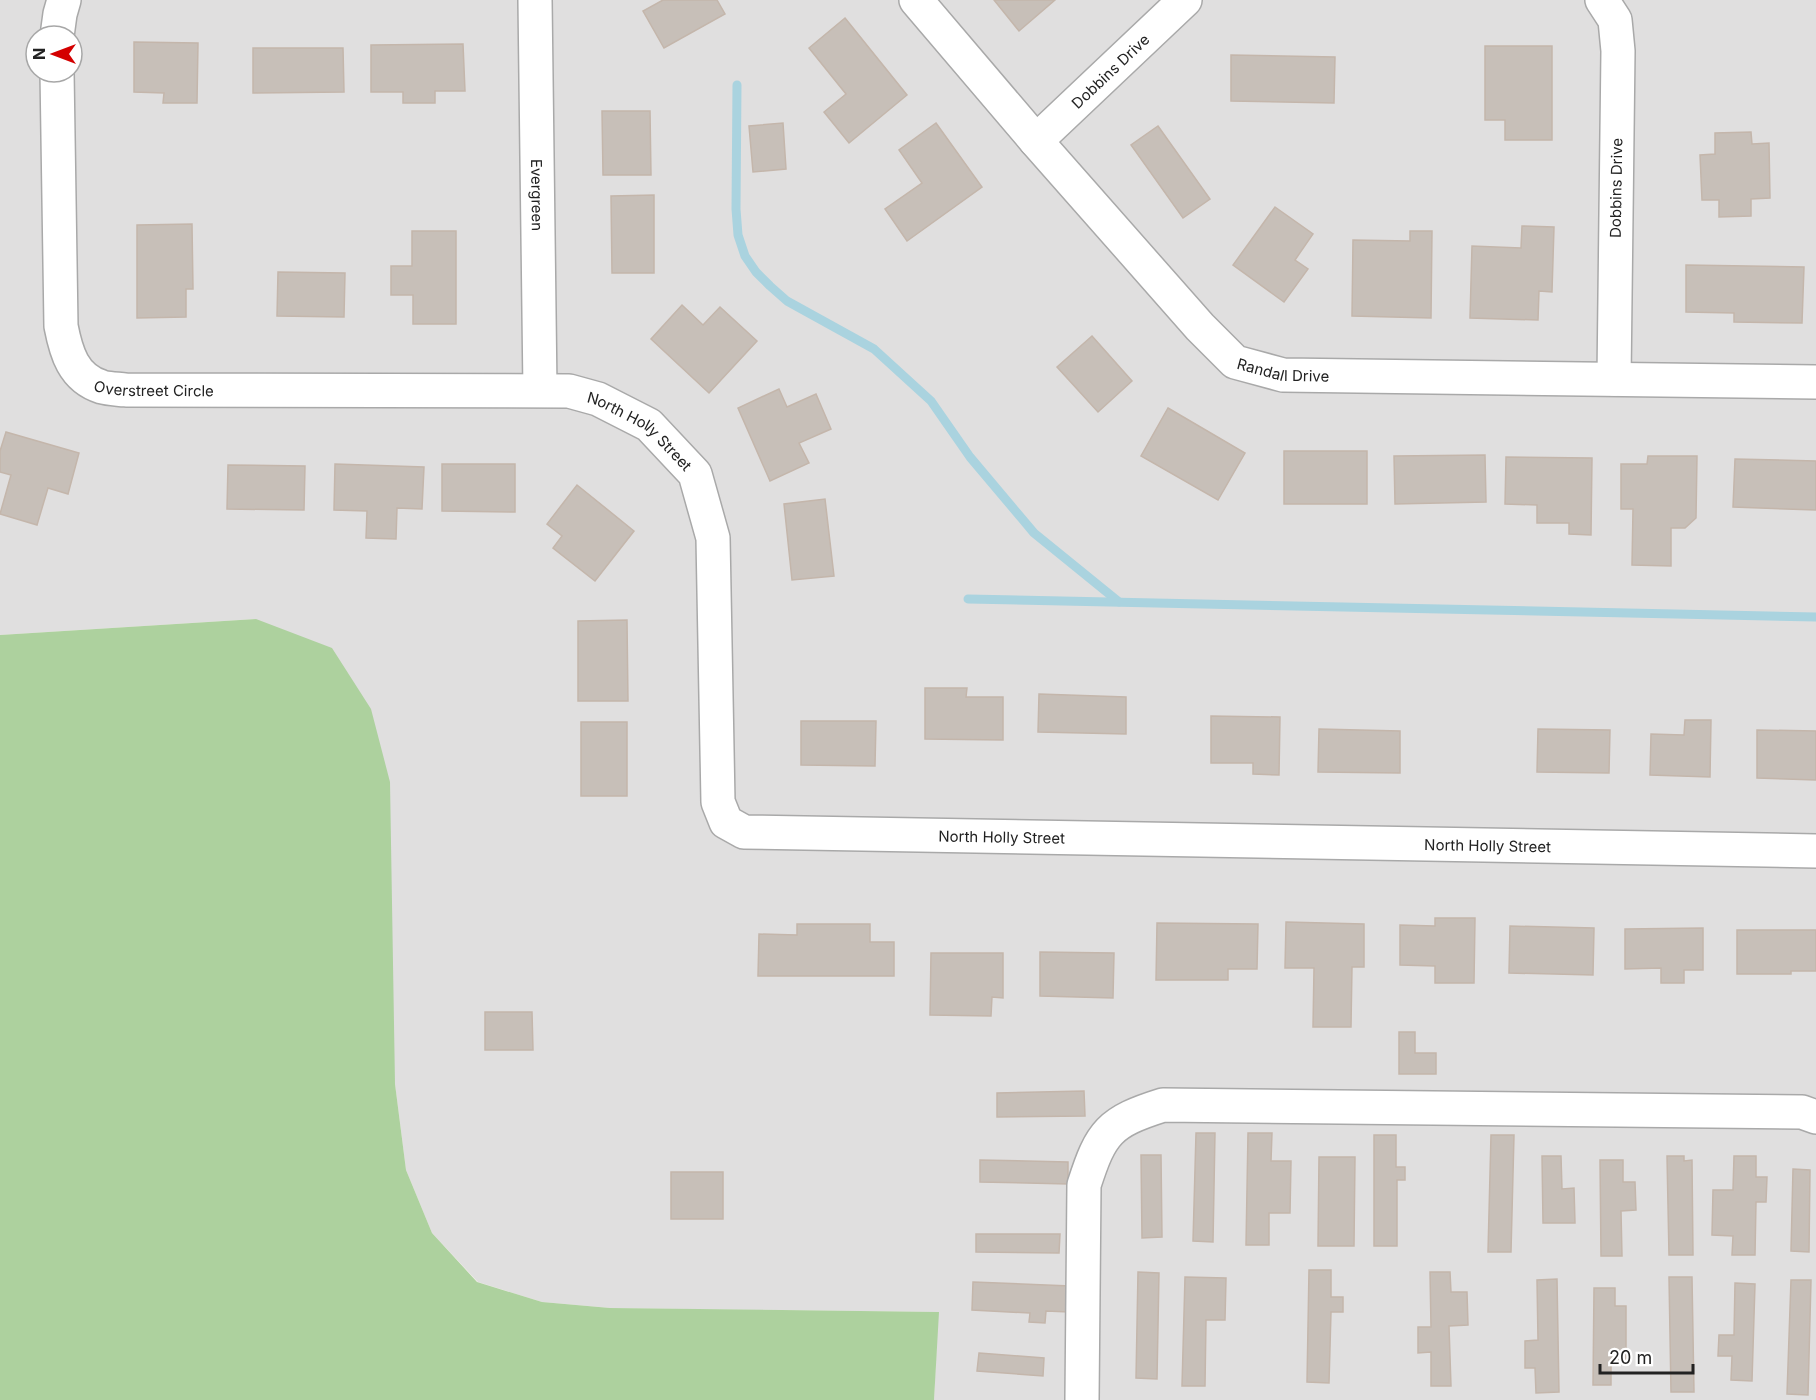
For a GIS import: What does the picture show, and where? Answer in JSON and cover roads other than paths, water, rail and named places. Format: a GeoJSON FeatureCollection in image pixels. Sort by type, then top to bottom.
{"type":"FeatureCollection","features":[{"type":"Feature","properties":{"kind":"street"},"geometry":{"type":"LineString","coordinates":[[59,24],[64,0]]}},
{"type":"Feature","properties":{"kind":"street","name":"Evergreen"},"geometry":{"type":"LineString","coordinates":[[535,0],[540,390]]}},
{"type":"Feature","properties":{"kind":"street","name":"Randall Drive"},"geometry":{"type":"LineString","coordinates":[[916,0],[1036,141],[1200,327],[1235,362],[1283,375],[1816,382]]}},
{"type":"Feature","properties":{"kind":"street","name":"Dobbins Drive"},"geometry":{"type":"LineString","coordinates":[[1036,141],[1185,0]]}},
{"type":"Feature","properties":{"kind":"street","name":"Dobbins Drive"},"geometry":{"type":"LineString","coordinates":[[1602,0],[1614,20],[1618,51],[1614,379]]}},
{"type":"Feature","properties":{"kind":"street","name":"Overstreet Circle"},"geometry":{"type":"LineString","coordinates":[[57,84],[61,326],[66,352],[78,373],[101,387],[126,390],[540,390]]}},
{"type":"Feature","properties":{"kind":"street","name":"North Holly Street"},"geometry":{"type":"LineString","coordinates":[[540,390],[569,391],[598,399],[649,425],[695,474],[713,538],[718,802],[726,822],[744,832],[1816,850]]}},
{"type":"Feature","properties":{"kind":"street"},"geometry":{"type":"LineString","coordinates":[[1082,1400],[1084,1185],[1094,1154],[1109,1130],[1134,1114],[1163,1105],[1802,1112],[1816,1117]]}},
{"type":"Feature","properties":{"kind":"waterway"},"geometry":{"type":"LineString","coordinates":[[737,85],[736,209],[738,235],[745,256],[756,272],[787,301],[874,349],[931,401],[970,457],[1034,533],[1119,602]]}},
{"type":"Feature","properties":{"kind":"waterway"},"geometry":{"type":"LineString","coordinates":[[968,599],[1816,617]]}}]}
